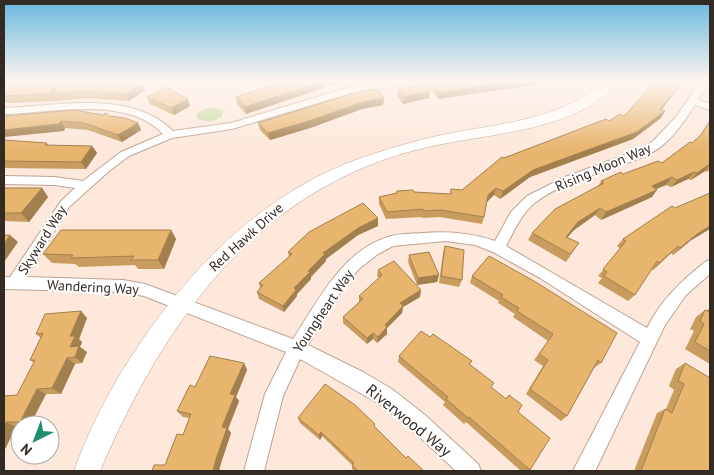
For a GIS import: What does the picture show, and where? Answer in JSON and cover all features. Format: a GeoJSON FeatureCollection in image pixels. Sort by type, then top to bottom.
{"type":"FeatureCollection","features":[{"type":"Feature","properties":{"kind":"street","name":"Skyward Way"},"geometry":{"type":"LineString","coordinates":[[9,283],[58,212],[84,185],[125,154],[170,135],[232,126],[304,104]]}},
{"type":"Feature","properties":{"kind":"street","name":"Red Hawk Drive"},"geometry":{"type":"LineString","coordinates":[[87,471],[127,386],[180,302],[220,258],[256,224],[288,200],[354,164],[406,147],[555,115],[579,104]]}},
{"type":"Feature","properties":{"kind":"street","name":"Rising Moon Way"},"geometry":{"type":"LineString","coordinates":[[498,248],[516,216],[531,199],[569,180],[648,150],[668,135],[690,104]]}},
{"type":"Feature","properties":{"kind":"street"},"geometry":{"type":"LineString","coordinates":[[4,111],[88,107],[117,109],[151,118],[162,125],[170,135]]}},
{"type":"Feature","properties":{"kind":"street"},"geometry":{"type":"LineString","coordinates":[[4,180],[55,181],[84,185]]}},
{"type":"Feature","properties":{"kind":"street","name":"Youngheart Way"},"geometry":{"type":"LineString","coordinates":[[254,471],[274,394],[297,347],[340,282],[355,264],[374,250],[391,241],[445,236],[476,240],[498,248],[650,339]]}},
{"type":"Feature","properties":{"kind":"street"},"geometry":{"type":"LineString","coordinates":[[583,471],[598,446],[659,320],[681,290],[710,266]]}},
{"type":"Feature","properties":{"kind":"street","name":"Wandering Way"},"geometry":{"type":"LineString","coordinates":[[9,283],[123,286],[145,290],[180,302]]}},
{"type":"Feature","properties":{"kind":"street","name":"Riverwood Way"},"geometry":{"type":"LineString","coordinates":[[180,302],[297,347],[339,367],[387,397],[471,471]]}},
{"type":"Feature","properties":{"kind":"green space"},"geometry":{"type":"Polygon","coordinates":[[[212,107],[223,110],[222,117],[210,122],[197,119],[197,114],[204,109],[212,107]]]}},
{"type":"Feature","properties":{"kind":"building"},"geometry":{"type":"Polygon","coordinates":[[[163,104],[178,104],[171,108],[163,104]]]}},
{"type":"Feature","properties":{"kind":"building"},"geometry":{"type":"Polygon","coordinates":[[[242,104],[254,104],[245,107],[242,104]]]}},
{"type":"Feature","properties":{"kind":"building"},"geometry":{"type":"Polygon","coordinates":[[[318,104],[357,104],[268,133],[258,123],[318,104]]]}},
{"type":"Feature","properties":{"kind":"building"},"geometry":{"type":"Polygon","coordinates":[[[635,104],[664,104],[660,109],[665,111],[637,132],[533,170],[503,191],[496,188],[488,195],[484,217],[441,210],[423,211],[423,209],[387,212],[379,197],[397,193],[397,191],[413,190],[414,192],[451,194],[451,189],[462,190],[502,157],[504,158],[606,119],[609,121],[620,114],[624,116],[635,104]]]}},
{"type":"Feature","properties":{"kind":"building"},"geometry":{"type":"Polygon","coordinates":[[[74,110],[103,115],[106,113],[109,116],[125,118],[138,123],[118,135],[84,123],[61,121],[59,124],[4,130],[4,116],[74,110]]]}},
{"type":"Feature","properties":{"kind":"building"},"geometry":{"type":"Polygon","coordinates":[[[710,121],[710,164],[697,173],[694,172],[677,180],[672,177],[652,186],[657,190],[606,212],[600,208],[578,222],[566,237],[579,243],[570,254],[532,233],[555,209],[604,183],[601,181],[621,172],[623,174],[658,161],[662,163],[690,142],[692,143],[701,135],[710,121]]]}},
{"type":"Feature","properties":{"kind":"building"},"geometry":{"type":"Polygon","coordinates":[[[4,140],[47,143],[45,145],[92,146],[81,162],[4,161],[4,140]]]}},
{"type":"Feature","properties":{"kind":"building"},"geometry":{"type":"Polygon","coordinates":[[[4,188],[42,188],[21,213],[4,213],[4,188]]]}},
{"type":"Feature","properties":{"kind":"building"},"geometry":{"type":"Polygon","coordinates":[[[710,193],[710,226],[680,248],[678,246],[659,263],[657,261],[635,295],[604,276],[607,272],[603,269],[626,241],[623,239],[672,206],[675,208],[710,193]]]}},
{"type":"Feature","properties":{"kind":"building"},"geometry":{"type":"Polygon","coordinates":[[[363,203],[378,218],[358,228],[323,253],[325,254],[294,288],[296,290],[283,306],[257,292],[263,285],[259,283],[292,254],[288,252],[309,232],[363,203]]]}},
{"type":"Feature","properties":{"kind":"building"},"geometry":{"type":"Polygon","coordinates":[[[61,230],[171,230],[158,260],[131,260],[134,256],[71,258],[73,255],[43,254],[61,230]]]}},
{"type":"Feature","properties":{"kind":"building"},"geometry":{"type":"Polygon","coordinates":[[[4,235],[10,235],[4,244],[4,235]]]}},
{"type":"Feature","properties":{"kind":"building"},"geometry":{"type":"Polygon","coordinates":[[[445,246],[464,250],[462,280],[441,276],[445,246]]]}},
{"type":"Feature","properties":{"kind":"building"},"geometry":{"type":"Polygon","coordinates":[[[429,252],[439,275],[418,278],[409,255],[429,252]]]}},
{"type":"Feature","properties":{"kind":"building"},"geometry":{"type":"Polygon","coordinates":[[[489,256],[534,281],[617,333],[601,363],[598,360],[567,416],[530,389],[548,360],[539,354],[553,334],[517,311],[519,308],[501,297],[503,295],[472,276],[489,256]]]}},
{"type":"Feature","properties":{"kind":"building"},"geometry":{"type":"Polygon","coordinates":[[[394,261],[421,290],[400,303],[403,306],[385,325],[387,327],[378,337],[373,333],[367,338],[343,317],[363,299],[359,296],[382,275],[378,270],[394,261]]]}},
{"type":"Feature","properties":{"kind":"building"},"geometry":{"type":"Polygon","coordinates":[[[705,310],[710,312],[710,351],[695,342],[704,324],[700,321],[705,310]]]}},
{"type":"Feature","properties":{"kind":"building"},"geometry":{"type":"Polygon","coordinates":[[[81,311],[70,336],[75,336],[70,347],[79,346],[75,357],[67,358],[52,388],[37,389],[24,415],[10,415],[10,422],[6,422],[4,426],[4,396],[17,395],[35,360],[30,360],[43,333],[36,334],[45,314],[81,311]]]}},
{"type":"Feature","properties":{"kind":"building"},"geometry":{"type":"Polygon","coordinates":[[[421,331],[430,337],[433,334],[472,361],[469,364],[494,383],[491,387],[506,399],[509,395],[522,405],[518,412],[550,438],[530,470],[446,399],[448,397],[399,356],[421,331]]]}},
{"type":"Feature","properties":{"kind":"building"},"geometry":{"type":"Polygon","coordinates":[[[210,356],[244,363],[230,394],[235,395],[222,427],[227,428],[213,471],[152,471],[154,465],[165,465],[177,434],[183,435],[191,414],[177,411],[190,385],[195,387],[210,356]]]}},
{"type":"Feature","properties":{"kind":"building"},"geometry":{"type":"Polygon","coordinates":[[[685,363],[710,378],[710,471],[641,471],[665,409],[672,413],[684,384],[678,381],[685,363]]]}},
{"type":"Feature","properties":{"kind":"building"},"geometry":{"type":"Polygon","coordinates":[[[325,384],[355,405],[406,458],[408,456],[424,471],[358,471],[352,465],[354,463],[321,432],[319,435],[298,418],[325,384]]]}}]}
